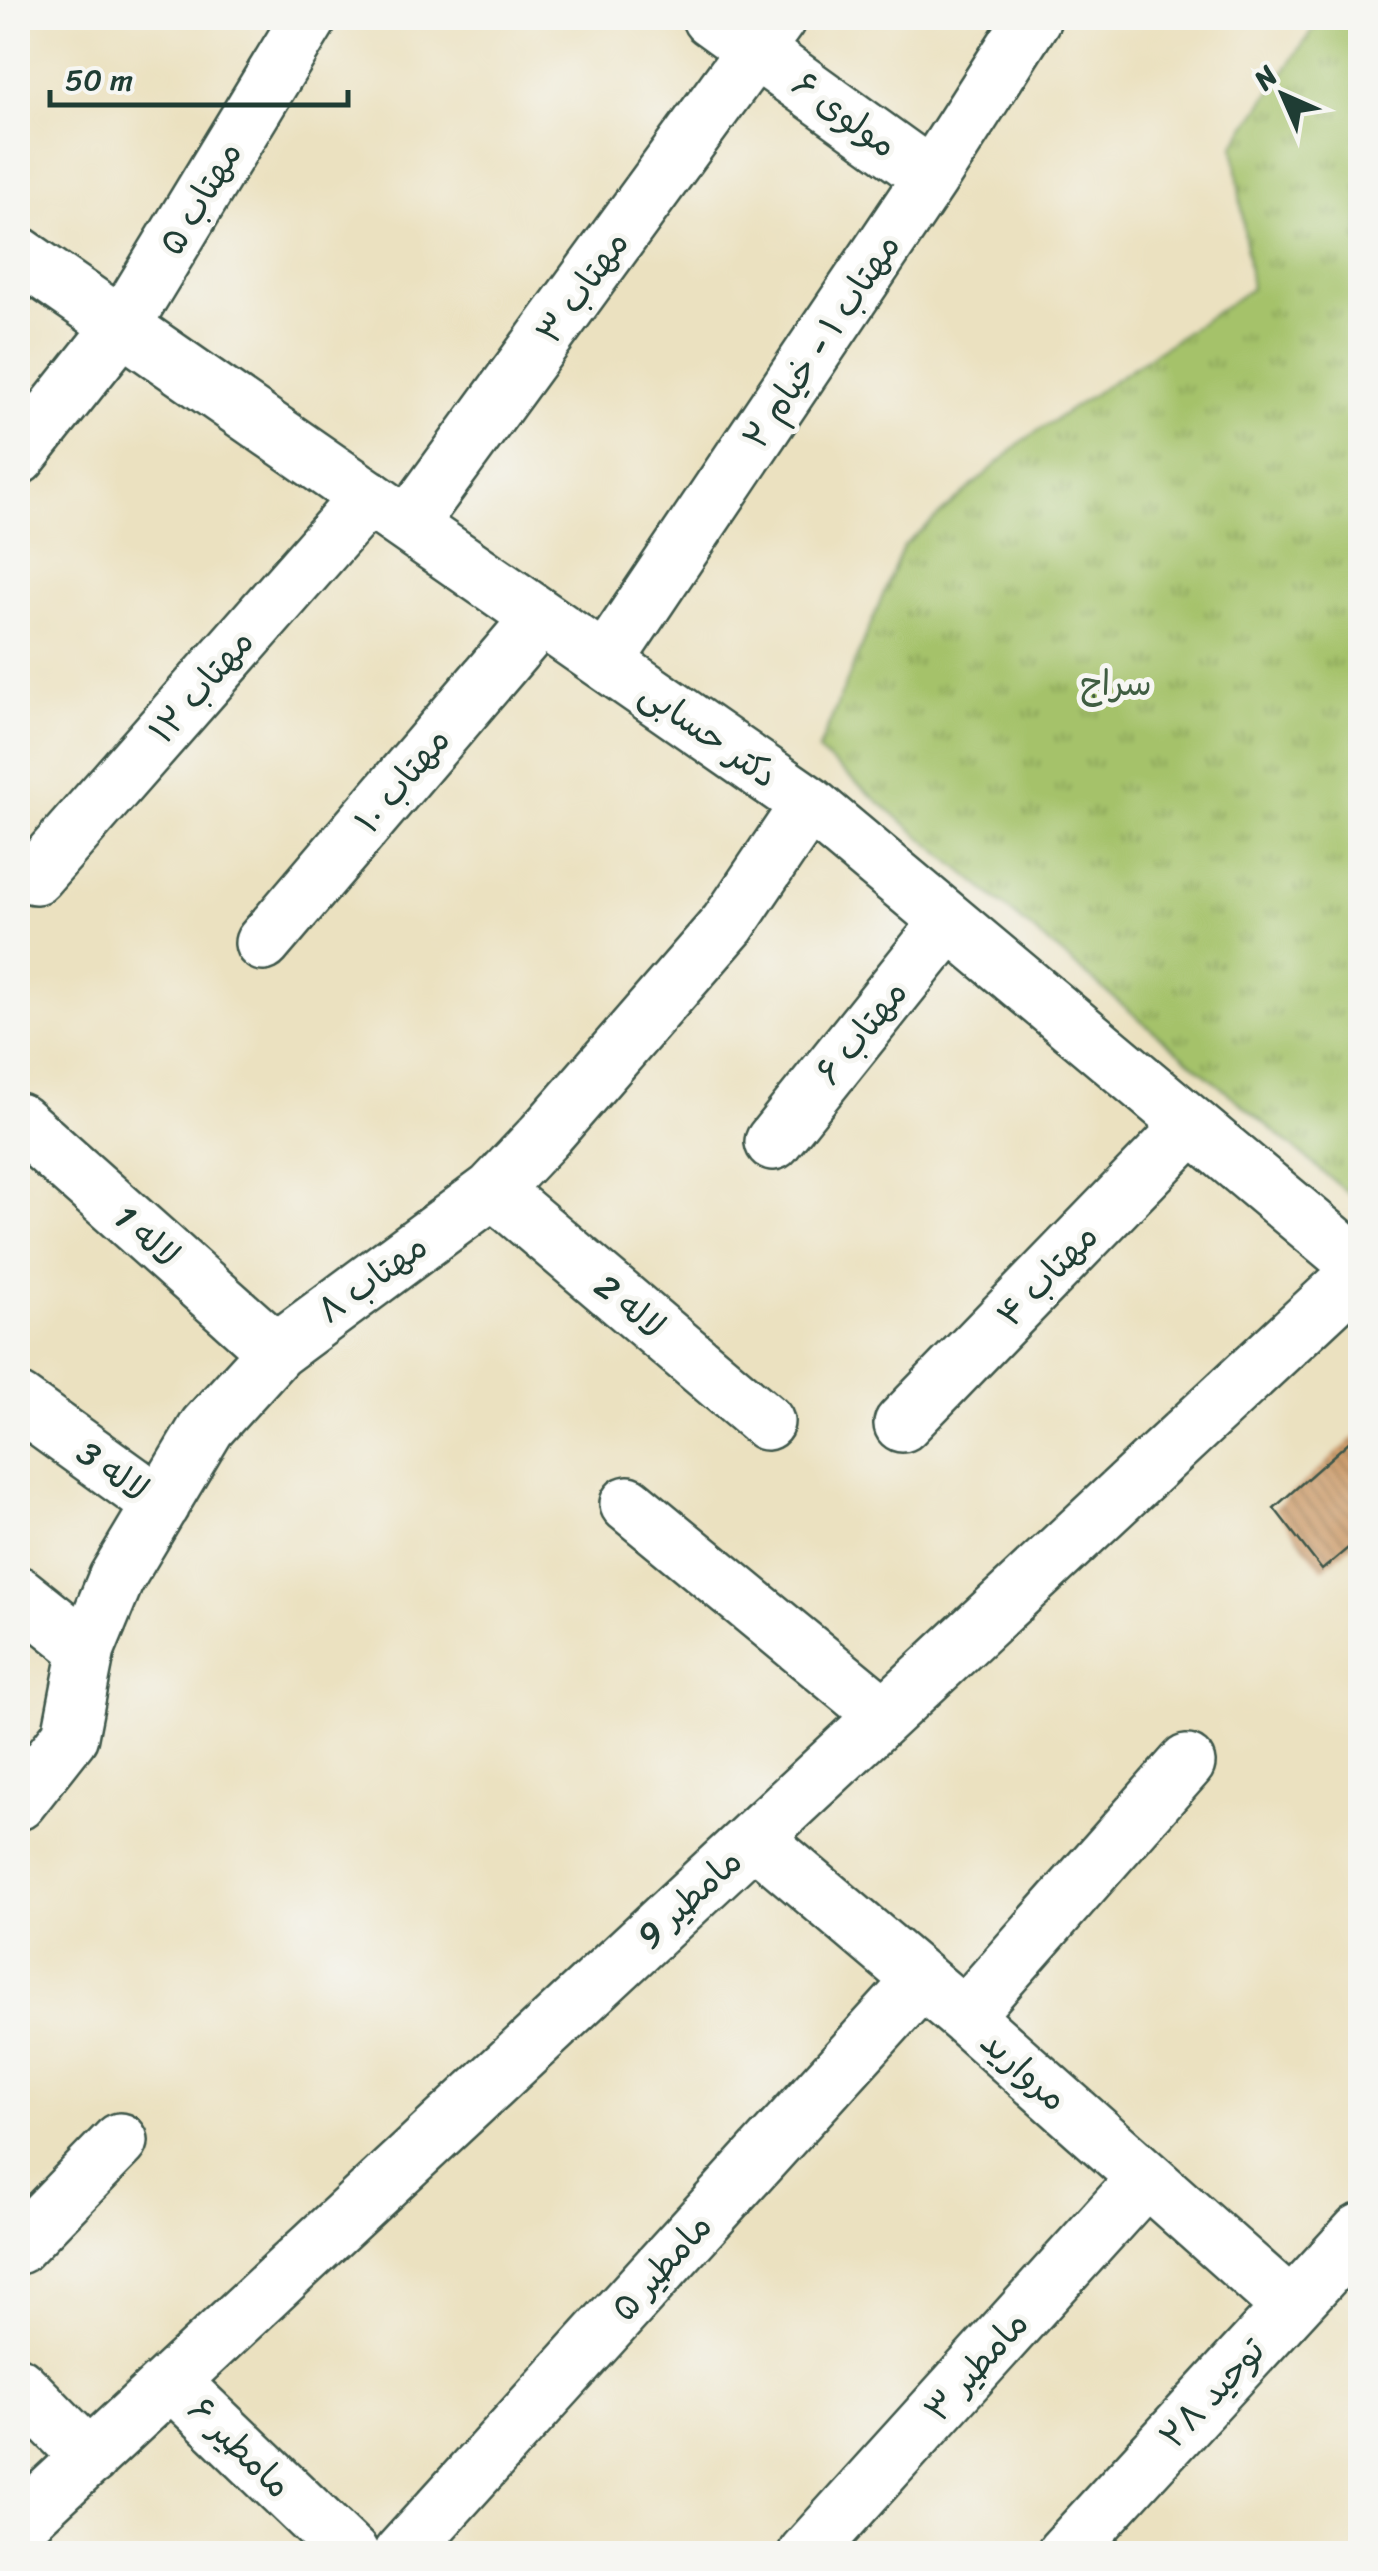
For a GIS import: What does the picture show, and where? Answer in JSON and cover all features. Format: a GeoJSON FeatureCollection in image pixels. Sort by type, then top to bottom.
{"type":"FeatureCollection","features":[{"type":"Feature","properties":{"kind":"street","name":"مهتاب ۵"},"geometry":{"type":"LineString","coordinates":[[18,457],[122,326],[309,18]]}},
{"type":"Feature","properties":{"kind":"street","name":"مولوی ۶"},"geometry":{"type":"LineString","coordinates":[[710,18],[767,33],[931,177]]}},
{"type":"Feature","properties":{"kind":"street","name":"مهتاب ۱ - خیام ۲"},"geometry":{"type":"LineString","coordinates":[[605,662],[931,177],[1033,18]]}},
{"type":"Feature","properties":{"kind":"street","name":"مهتاب ۳"},"geometry":{"type":"LineString","coordinates":[[388,511],[767,33]]}},
{"type":"Feature","properties":{"kind":"street","name":"دکتر حسابی"},"geometry":{"type":"LineString","coordinates":[[18,254],[810,804],[1360,1269]]}},
{"type":"Feature","properties":{"kind":"street","name":"مهتاب ۱۲"},"geometry":{"type":"LineString","coordinates":[[34,876],[388,511]]}},
{"type":"Feature","properties":{"kind":"street","name":"مهتاب ۱۰"},"geometry":{"type":"LineString","coordinates":[[263,943],[540,618]]}},
{"type":"Feature","properties":{"kind":"street","name":"مهتاب ۸"},"geometry":{"type":"LineString","coordinates":[[18,1802],[70,1736],[87,1649],[116,1579],[207,1428],[276,1350],[493,1190],[728,924],[810,804]]}},
{"type":"Feature","properties":{"kind":"street","name":"مهتاب ۶"},"geometry":{"type":"LineString","coordinates":[[772,1142],[949,922]]}},
{"type":"Feature","properties":{"kind":"street","name":"لاله 1"},"geometry":{"type":"LineString","coordinates":[[18,1120],[276,1350]]}},
{"type":"Feature","properties":{"kind":"street","name":"مهتاب ۴"},"geometry":{"type":"LineString","coordinates":[[902,1424],[1192,1125]]}},
{"type":"Feature","properties":{"kind":"street","name":"لاله 2"},"geometry":{"type":"LineString","coordinates":[[493,1190],[766,1422]]}},
{"type":"Feature","properties":{"kind":"street","name":"مامطیر 9"},"geometry":{"type":"LineString","coordinates":[[18,2524],[1360,1269]]}},
{"type":"Feature","properties":{"kind":"street","name":"لاله 3"},"geometry":{"type":"LineString","coordinates":[[18,1402],[161,1505]]}},
{"type":"Feature","properties":{"kind":"street"},"geometry":{"type":"LineString","coordinates":[[628,1504],[884,1715]]}},
{"type":"Feature","properties":{"kind":"street"},"geometry":{"type":"LineString","coordinates":[[18,1594],[87,1649]]}},
{"type":"Feature","properties":{"kind":"street"},"geometry":{"type":"LineString","coordinates":[[964,2016],[1188,1764]]}},
{"type":"Feature","properties":{"kind":"street","name":"مروارید"},"geometry":{"type":"LineString","coordinates":[[754,1838],[964,2016],[1291,2307]]}},
{"type":"Feature","properties":{"kind":"street","name":"مامطیر ۵"},"geometry":{"type":"LineString","coordinates":[[400,2554],[922,1980]]}},
{"type":"Feature","properties":{"kind":"street"},"geometry":{"type":"LineString","coordinates":[[18,2246],[120,2141]]}},
{"type":"Feature","properties":{"kind":"street","name":"مامطیر ۳"},"geometry":{"type":"LineString","coordinates":[[806,2554],[1146,2178]]}},
{"type":"Feature","properties":{"kind":"street","name":"توحید ۲۸"},"geometry":{"type":"LineString","coordinates":[[1064,2554],[1230,2396],[1291,2307],[1360,2232]]}},
{"type":"Feature","properties":{"kind":"street","name":"مامطیر ۶"},"geometry":{"type":"LineString","coordinates":[[172,2382],[351,2554]]}},
{"type":"Feature","properties":{"kind":"street"},"geometry":{"type":"LineString","coordinates":[[18,2386],[90,2458]]}},
{"type":"Feature","properties":{"kind":"green space","name":"سراج"},"geometry":{"type":"Polygon","coordinates":[[[1321,18],[1360,18],[1360,1203],[818,751],[903,547],[1023,441],[1251,289],[1234,145],[1321,18]]]}},
{"type":"Feature","properties":{"kind":"building"},"geometry":{"type":"Polygon","coordinates":[[[1360,1432],[1360,1538],[1322,1570],[1274,1508],[1360,1432]]]}}]}
